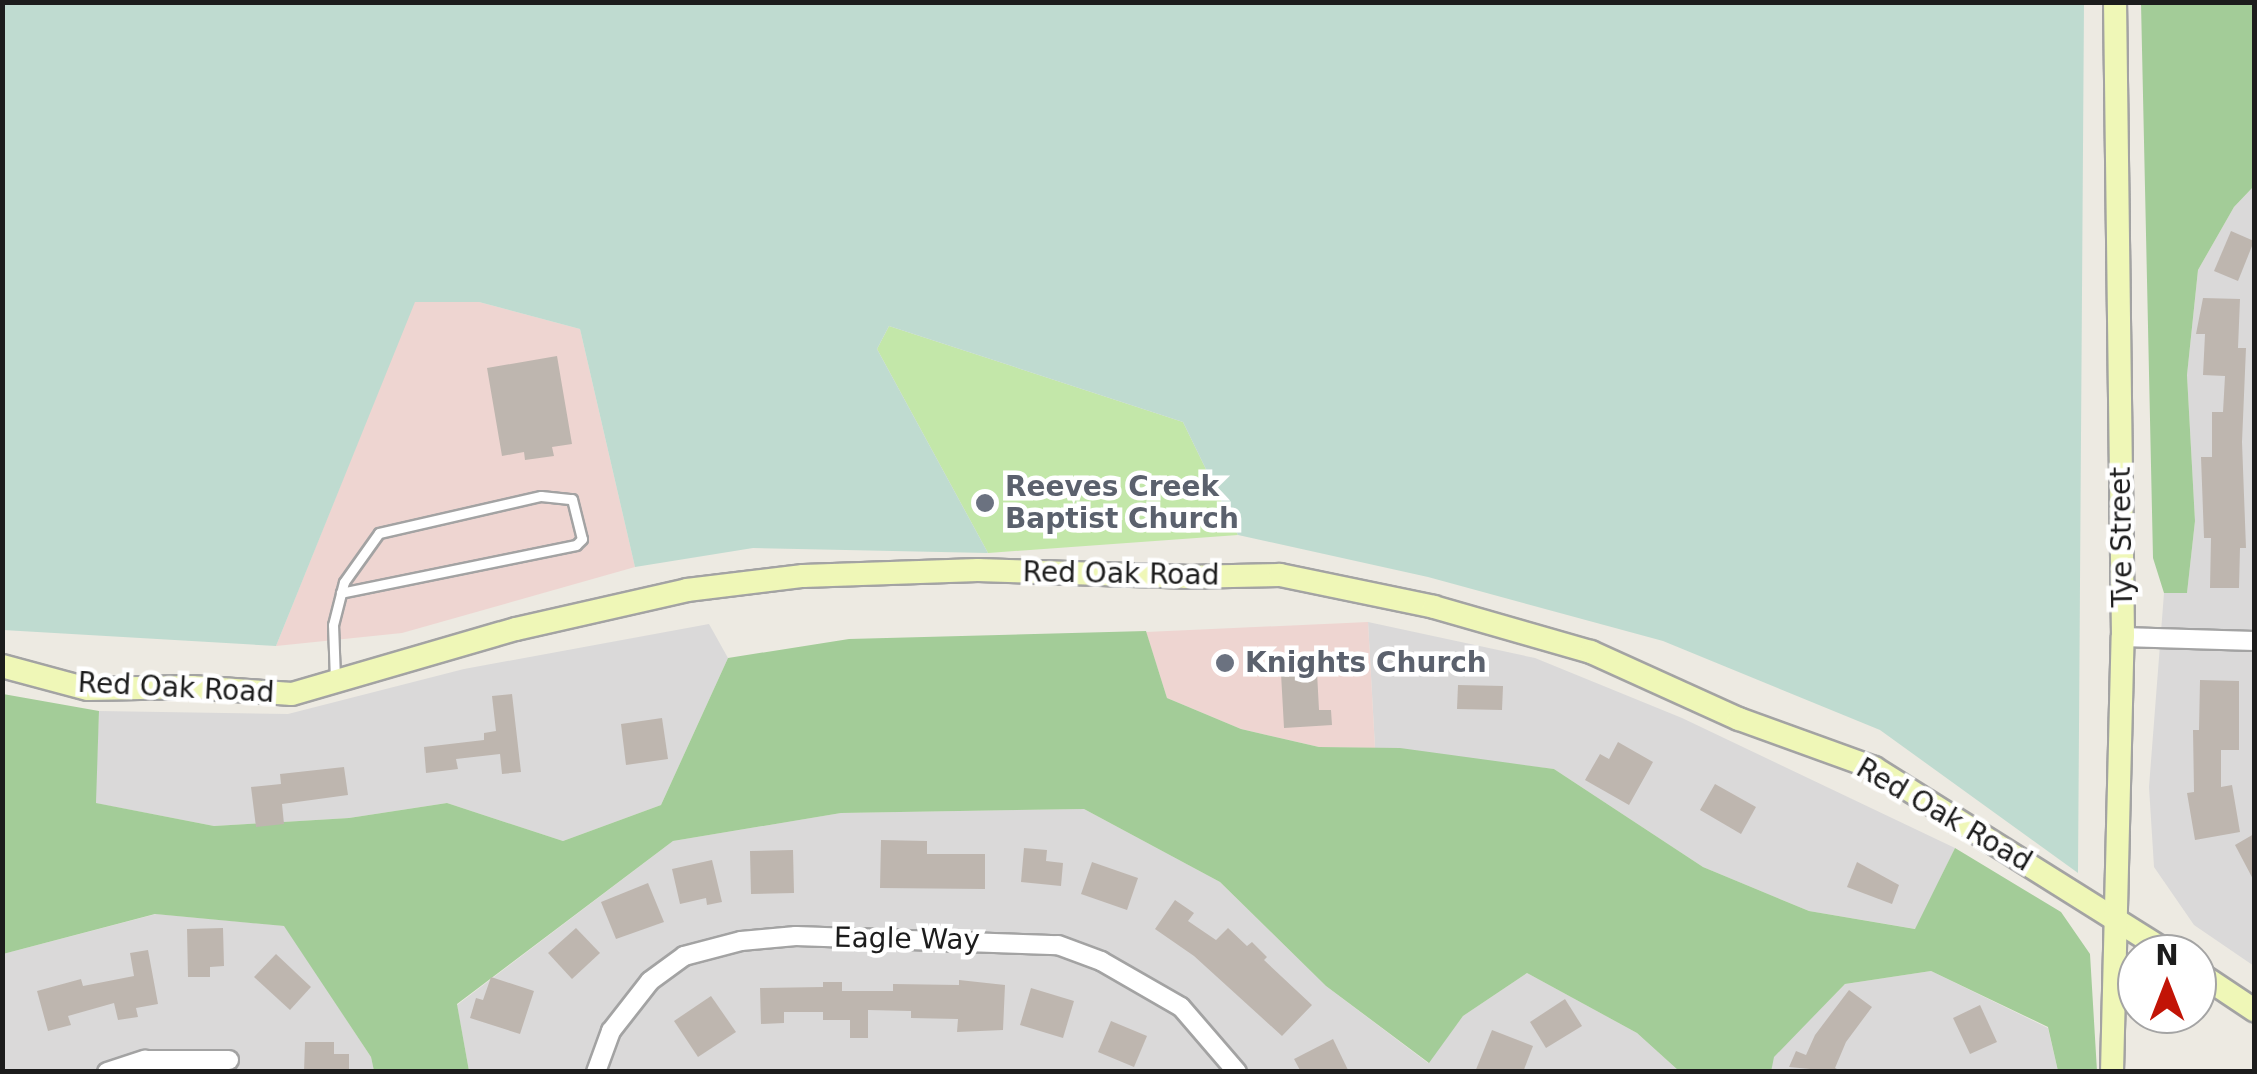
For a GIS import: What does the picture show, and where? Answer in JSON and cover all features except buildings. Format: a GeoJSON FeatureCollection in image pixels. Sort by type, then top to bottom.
{"type":"FeatureCollection","features":[{"type":"Feature","properties":{"kind":"street","name":"Tye Street"},"geometry":{"type":"LineString","coordinates":[[2112,1072],[2124,637],[2115,2]]}},
{"type":"Feature","properties":{"kind":"street","name":"Red Oak Road"},"geometry":{"type":"LineString","coordinates":[[2,666],[88,689],[192,687],[292,694],[516,628],[687,590],[803,576],[978,570],[1280,576],[1434,607],[1591,652],[1740,719],[1874,768],[2140,934]]}},
{"type":"Feature","properties":{"kind":"street"},"geometry":{"type":"LineString","coordinates":[[2124,637],[2254,641]]}},
{"type":"Feature","properties":{"kind":"street","name":"Eagle Way"},"geometry":{"type":"LineString","coordinates":[[596,1072],[611,1031],[650,982],[684,956],[742,940],[796,936],[1058,945],[1101,961],[1181,1007],[1237,1072]]}},
{"type":"Feature","properties":{"kind":"street"},"geometry":{"type":"LineString","coordinates":[[2217,985],[2254,1010]]}},
{"type":"Feature","properties":{"kind":"street"},"geometry":{"type":"LineString","coordinates":[[106,1072],[145,1060],[229,1060]]}},
{"type":"Feature","properties":{"kind":"lane"},"geometry":{"type":"LineString","coordinates":[[335,682],[334,625],[342,593],[379,532],[541,496],[572,499],[582,539],[576,545],[342,593]]}},
{"type":"Feature","properties":{"kind":"shaded area"},"geometry":{"type":"Polygon","coordinates":[[[2254,186],[2254,966],[2217,941],[2217,934],[2207,934],[2194,925],[2154,867],[2149,787],[2164,593],[2187,593],[2195,521],[2187,375],[2198,270],[2234,207],[2254,186]]]}},
{"type":"Feature","properties":{"kind":"shaded area"},"geometry":{"type":"Polygon","coordinates":[[[414,302],[479,302],[580,329],[635,567],[402,633],[276,646],[414,302]]]}},
{"type":"Feature","properties":{"kind":"shaded area"},"geometry":{"type":"Polygon","coordinates":[[[1368,622],[1535,658],[1682,718],[1955,848],[1916,929],[1809,911],[1703,867],[1554,769],[1375,748],[1368,622]]]}},
{"type":"Feature","properties":{"kind":"shaded area"},"geometry":{"type":"Polygon","coordinates":[[[1368,622],[1375,748],[1319,747],[1241,729],[1167,698],[1146,632],[1368,622]]]}},
{"type":"Feature","properties":{"kind":"shaded area"},"geometry":{"type":"Polygon","coordinates":[[[709,624],[728,658],[661,805],[563,841],[447,803],[349,818],[214,826],[95,803],[99,711],[288,714],[464,669],[709,624]]]}},
{"type":"Feature","properties":{"kind":"shaded area"},"geometry":{"type":"Polygon","coordinates":[[[1084,809],[1220,882],[1326,986],[1428,1063],[1463,1016],[1527,973],[1637,1033],[1679,1071],[469,1071],[457,1005],[673,841],[841,813],[1084,809]]]}},
{"type":"Feature","properties":{"kind":"shaded area"},"geometry":{"type":"Polygon","coordinates":[[[156,914],[285,926],[371,1057],[374,1071],[3,1072],[3,954],[156,914]]]}},
{"type":"Feature","properties":{"kind":"shaded area"},"geometry":{"type":"Polygon","coordinates":[[[1931,971],[2048,1028],[2058,1071],[1771,1072],[1773,1057],[1845,984],[1931,971]]]}},
{"type":"Feature","properties":{"kind":"green space"},"geometry":{"type":"Polygon","coordinates":[[[2,3],[2084,3],[2078,873],[1880,730],[1663,641],[1428,577],[1238,535],[1183,422],[889,326],[877,349],[988,553],[753,548],[635,567],[580,329],[479,302],[415,302],[276,646],[3,630],[2,3]]]}},
{"type":"Feature","properties":{"kind":"green space"},"geometry":{"type":"Polygon","coordinates":[[[2141,3],[2254,3],[2254,186],[2234,207],[2198,270],[2187,375],[2195,521],[2187,593],[2164,593],[2153,558],[2141,3]]]}},
{"type":"Feature","properties":{"kind":"green space"},"geometry":{"type":"Polygon","coordinates":[[[889,326],[1183,422],[1238,535],[988,553],[877,349],[889,326]]]}},
{"type":"Feature","properties":{"kind":"green space"},"geometry":{"type":"Polygon","coordinates":[[[1146,631],[1167,698],[1241,729],[1319,747],[1400,748],[1554,769],[1703,867],[1809,911],[1915,929],[1955,848],[2061,912],[2090,954],[2097,1071],[2058,1071],[2048,1027],[1931,971],[1845,984],[1774,1057],[1771,1072],[1679,1071],[1637,1033],[1527,973],[1463,1016],[1429,1063],[1326,986],[1220,882],[1084,809],[841,813],[673,841],[457,1004],[469,1071],[374,1071],[371,1057],[284,926],[155,914],[3,954],[3,694],[99,711],[96,803],[214,826],[349,818],[447,803],[563,841],[661,805],[728,658],[849,639],[1146,631]]]}},
{"type":"Feature","properties":{"kind":"place","name":"Reeves Creek Baptist Church"},"geometry":{"type":"Point","coordinates":[985,503]}},
{"type":"Feature","properties":{"kind":"place","name":"Knights Church"},"geometry":{"type":"Point","coordinates":[1225,663]}}]}
